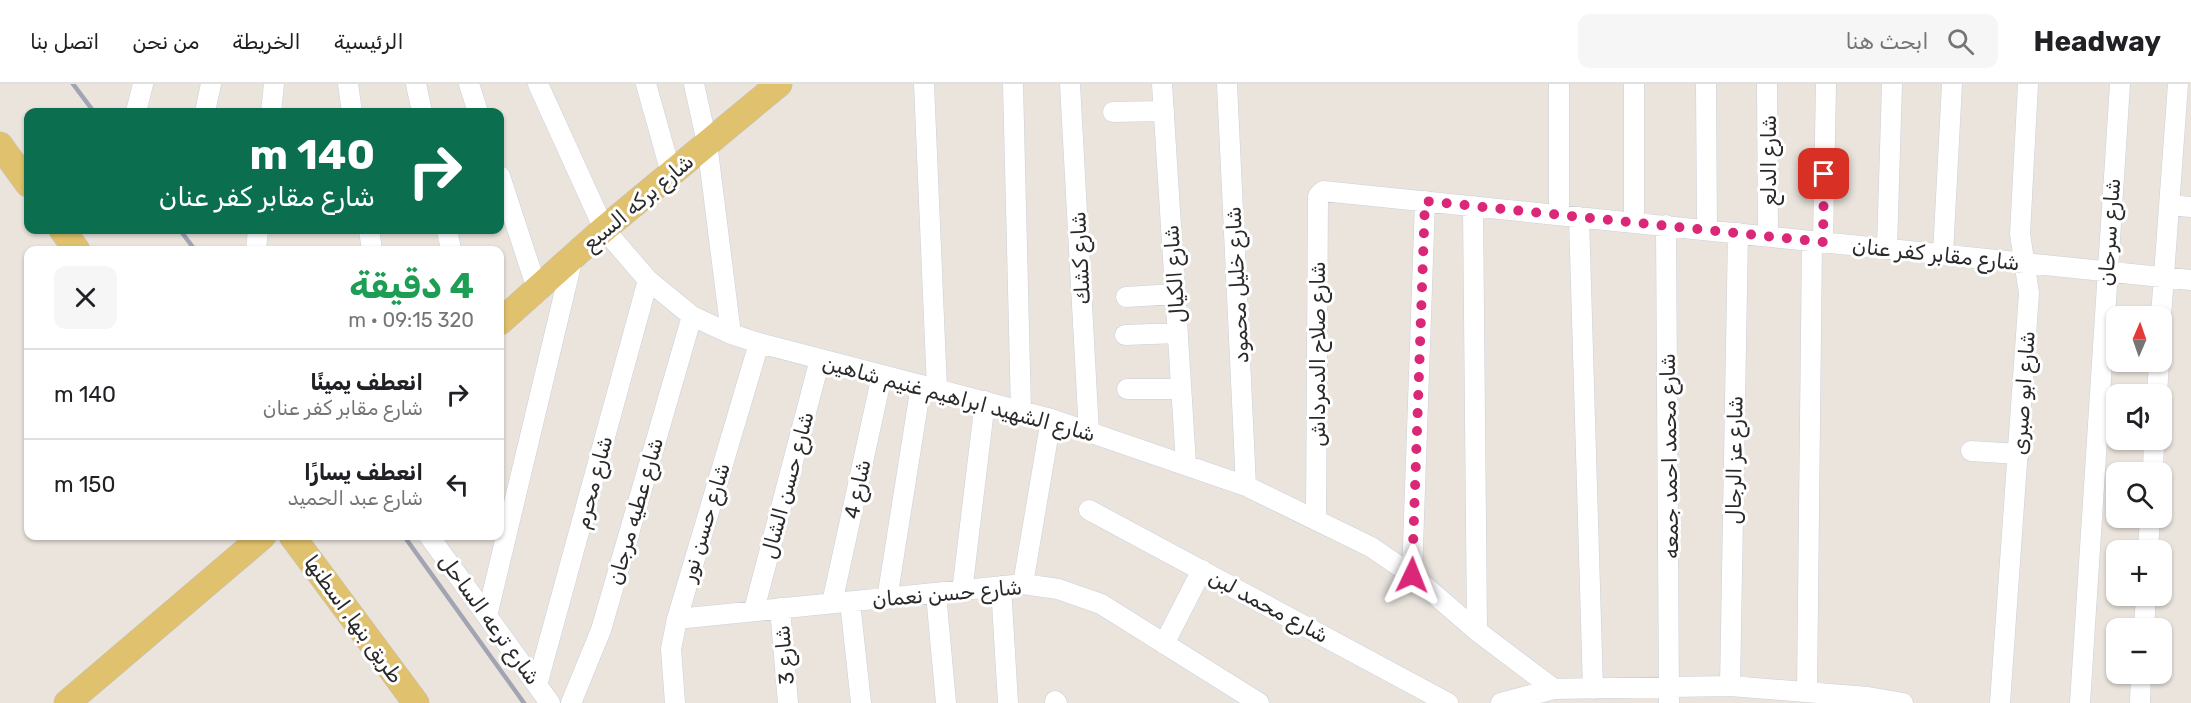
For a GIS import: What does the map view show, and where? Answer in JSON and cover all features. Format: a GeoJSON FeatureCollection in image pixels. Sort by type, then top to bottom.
{"type":"FeatureCollection","features":[{"type":"Feature","properties":{"kind":"main road","name":"شارع بركه السبع"},"geometry":{"type":"LineString","coordinates":[[504,318],[604,229],[779,84]]}},
{"type":"Feature","properties":{"kind":"main road"},"geometry":{"type":"LineString","coordinates":[[0,145],[24,178]]}},
{"type":"Feature","properties":{"kind":"main road"},"geometry":{"type":"LineString","coordinates":[[67,703],[258,540]]}},
{"type":"Feature","properties":{"kind":"main road","name":"طريق بنها, اسطنها"},"geometry":{"type":"LineString","coordinates":[[295,540],[416,703]]}},
{"type":"Feature","properties":{"kind":"street"},"geometry":{"type":"LineString","coordinates":[[137,108],[143,84]]}},
{"type":"Feature","properties":{"kind":"street"},"geometry":{"type":"LineString","coordinates":[[206,108],[211,84]]}},
{"type":"Feature","properties":{"kind":"street"},"geometry":{"type":"LineString","coordinates":[[271,108],[274,84]]}},
{"type":"Feature","properties":{"kind":"street"},"geometry":{"type":"LineString","coordinates":[[348,84],[351,108]]}},
{"type":"Feature","properties":{"kind":"street"},"geometry":{"type":"LineString","coordinates":[[416,84],[421,108]]}},
{"type":"Feature","properties":{"kind":"street"},"geometry":{"type":"LineString","coordinates":[[469,84],[477,108]]}},
{"type":"Feature","properties":{"kind":"street","name":"شارع الشهيد ابراهيم غنيم شاهين"},"geometry":{"type":"LineString","coordinates":[[538,84],[604,229],[648,280],[692,316],[731,334],[759,343],[1051,419],[1246,486],[1371,547],[1412,575],[1477,631],[1554,689]]}},
{"type":"Feature","properties":{"kind":"street"},"geometry":{"type":"LineString","coordinates":[[646,84],[671,173]]}},
{"type":"Feature","properties":{"kind":"street"},"geometry":{"type":"LineString","coordinates":[[694,84],[707,143],[731,334]]}},
{"type":"Feature","properties":{"kind":"street"},"geometry":{"type":"LineString","coordinates":[[887,599],[929,387],[924,84]]}},
{"type":"Feature","properties":{"kind":"street"},"geometry":{"type":"LineString","coordinates":[[1013,84],[1021,411]]}},
{"type":"Feature","properties":{"kind":"street","name":"شارع كشك"},"geometry":{"type":"LineString","coordinates":[[1070,84],[1089,433]]}},
{"type":"Feature","properties":{"kind":"street","name":"شارع الكيال"},"geometry":{"type":"LineString","coordinates":[[1162,84],[1186,464]]}},
{"type":"Feature","properties":{"kind":"street","name":"شارع خليل محمود"},"geometry":{"type":"LineString","coordinates":[[1227,84],[1246,486]]}},
{"type":"Feature","properties":{"kind":"street"},"geometry":{"type":"LineString","coordinates":[[1559,84],[1569,216],[1593,689]]}},
{"type":"Feature","properties":{"kind":"street"},"geometry":{"type":"LineString","coordinates":[[1634,84],[1634,222]]}},
{"type":"Feature","properties":{"kind":"street"},"geometry":{"type":"LineString","coordinates":[[1706,84],[1707,230]]}},
{"type":"Feature","properties":{"kind":"street","name":"شارع الدلع"},"geometry":{"type":"LineString","coordinates":[[1767,84],[1768,236]]}},
{"type":"Feature","properties":{"kind":"street"},"geometry":{"type":"LineString","coordinates":[[1798,696],[1826,84]]}},
{"type":"Feature","properties":{"kind":"street"},"geometry":{"type":"LineString","coordinates":[[1887,248],[1892,84]]}},
{"type":"Feature","properties":{"kind":"street"},"geometry":{"type":"LineString","coordinates":[[1942,254],[1952,84]]}},
{"type":"Feature","properties":{"kind":"street","name":"شارع ابو صبرى"},"geometry":{"type":"LineString","coordinates":[[2000,703],[2029,293],[2020,234],[2028,84]]}},
{"type":"Feature","properties":{"kind":"street","name":"شارع سرحان"},"geometry":{"type":"LineString","coordinates":[[2080,703],[2106,271],[2120,84]]}},
{"type":"Feature","properties":{"kind":"street"},"geometry":{"type":"LineString","coordinates":[[2162,306],[2169,205],[2184,108],[2178,84]]}},
{"type":"Feature","properties":{"kind":"street"},"geometry":{"type":"LineString","coordinates":[[1113,112],[1164,111]]}},
{"type":"Feature","properties":{"kind":"street"},"geometry":{"type":"LineString","coordinates":[[504,188],[537,289]]}},
{"type":"Feature","properties":{"kind":"street","name":"شارع مقابر كفر عنان"},"geometry":{"type":"LineString","coordinates":[[1323,191],[2191,280]]}},
{"type":"Feature","properties":{"kind":"street","name":"شارع صلاح الدمرداش"},"geometry":{"type":"LineString","coordinates":[[1316,520],[1318,196],[1323,191]]}},
{"type":"Feature","properties":{"kind":"street"},"geometry":{"type":"LineString","coordinates":[[1412,575],[1425,201]]}},
{"type":"Feature","properties":{"kind":"street"},"geometry":{"type":"LineString","coordinates":[[2169,205],[2191,207]]}},
{"type":"Feature","properties":{"kind":"street"},"geometry":{"type":"LineString","coordinates":[[1473,206],[1477,631]]}},
{"type":"Feature","properties":{"kind":"street","name":"شارع محمد احمد جمعه"},"geometry":{"type":"LineString","coordinates":[[1666,225],[1670,695]]}},
{"type":"Feature","properties":{"kind":"street","name":"شارع عز الرجال"},"geometry":{"type":"LineString","coordinates":[[1738,233],[1741,692]]}},
{"type":"Feature","properties":{"kind":"street"},"geometry":{"type":"LineString","coordinates":[[487,616],[573,257]]}},
{"type":"Feature","properties":{"kind":"street","name":"شارع محرم"},"geometry":{"type":"LineString","coordinates":[[537,684],[648,280]]}},
{"type":"Feature","properties":{"kind":"street"},"geometry":{"type":"LineString","coordinates":[[1126,297],[1175,294]]}},
{"type":"Feature","properties":{"kind":"street","name":"شارع عطيه مرجان"},"geometry":{"type":"LineString","coordinates":[[571,703],[601,630],[692,316]]}},
{"type":"Feature","properties":{"kind":"street"},"geometry":{"type":"LineString","coordinates":[[1125,335],[1178,333]]}},
{"type":"Feature","properties":{"kind":"street","name":"شارع حسن نور"},"geometry":{"type":"LineString","coordinates":[[675,703],[671,649],[677,618],[759,343]]}},
{"type":"Feature","properties":{"kind":"street","name":"شارع حسن الشال"},"geometry":{"type":"LineString","coordinates":[[754,610],[820,359]]}},
{"type":"Feature","properties":{"kind":"street","name":"شارع 4"},"geometry":{"type":"LineString","coordinates":[[861,703],[841,603],[882,375]]}},
{"type":"Feature","properties":{"kind":"street"},"geometry":{"type":"LineString","coordinates":[[1127,389],[1181,389]]}},
{"type":"Feature","properties":{"kind":"street"},"geometry":{"type":"LineString","coordinates":[[962,592],[985,401]]}},
{"type":"Feature","properties":{"kind":"street"},"geometry":{"type":"LineString","coordinates":[[1023,584],[1051,419]]}},
{"type":"Feature","properties":{"kind":"street"},"geometry":{"type":"LineString","coordinates":[[1971,451],[2019,454]]}},
{"type":"Feature","properties":{"kind":"street","name":"شارع محمد لبن"},"geometry":{"type":"LineString","coordinates":[[1089,510],[1448,703]]}},
{"type":"Feature","properties":{"kind":"street","name":"شارع ترعه الساحل"},"geometry":{"type":"LineString","coordinates":[[432,540],[550,703]]}},
{"type":"Feature","properties":{"kind":"street"},"geometry":{"type":"LineString","coordinates":[[1164,644],[1202,570]]}},
{"type":"Feature","properties":{"kind":"street","name":"شارع حسن نعمان"},"geometry":{"type":"LineString","coordinates":[[677,618],[962,592],[1023,584],[1058,589],[1101,604],[1259,703]]}},
{"type":"Feature","properties":{"kind":"street"},"geometry":{"type":"LineString","coordinates":[[1001,586],[1008,703]]}},
{"type":"Feature","properties":{"kind":"street"},"geometry":{"type":"LineString","coordinates":[[936,594],[946,703]]}},
{"type":"Feature","properties":{"kind":"street","name":"شارع 3"},"geometry":{"type":"LineString","coordinates":[[780,608],[788,703]]}},
{"type":"Feature","properties":{"kind":"street"},"geometry":{"type":"LineString","coordinates":[[2140,703],[2141,684]]}},
{"type":"Feature","properties":{"kind":"street"},"geometry":{"type":"LineString","coordinates":[[1501,703],[1554,689],[1593,689],[1670,695],[1741,692],[1903,703]]}},
{"type":"Feature","properties":{"kind":"railway"},"geometry":{"type":"LineString","coordinates":[[73,84],[91,108]]}},
{"type":"Feature","properties":{"kind":"railway"},"geometry":{"type":"LineString","coordinates":[[183,234],[192,246]]}},
{"type":"Feature","properties":{"kind":"railway"},"geometry":{"type":"LineString","coordinates":[[407,540],[524,703]]}},
{"type":"Feature","properties":{"kind":"route"},"geometry":{"type":"LineString","coordinates":[[1412,575],[1425,201],[1823,242],[1824,174]]}}]}
